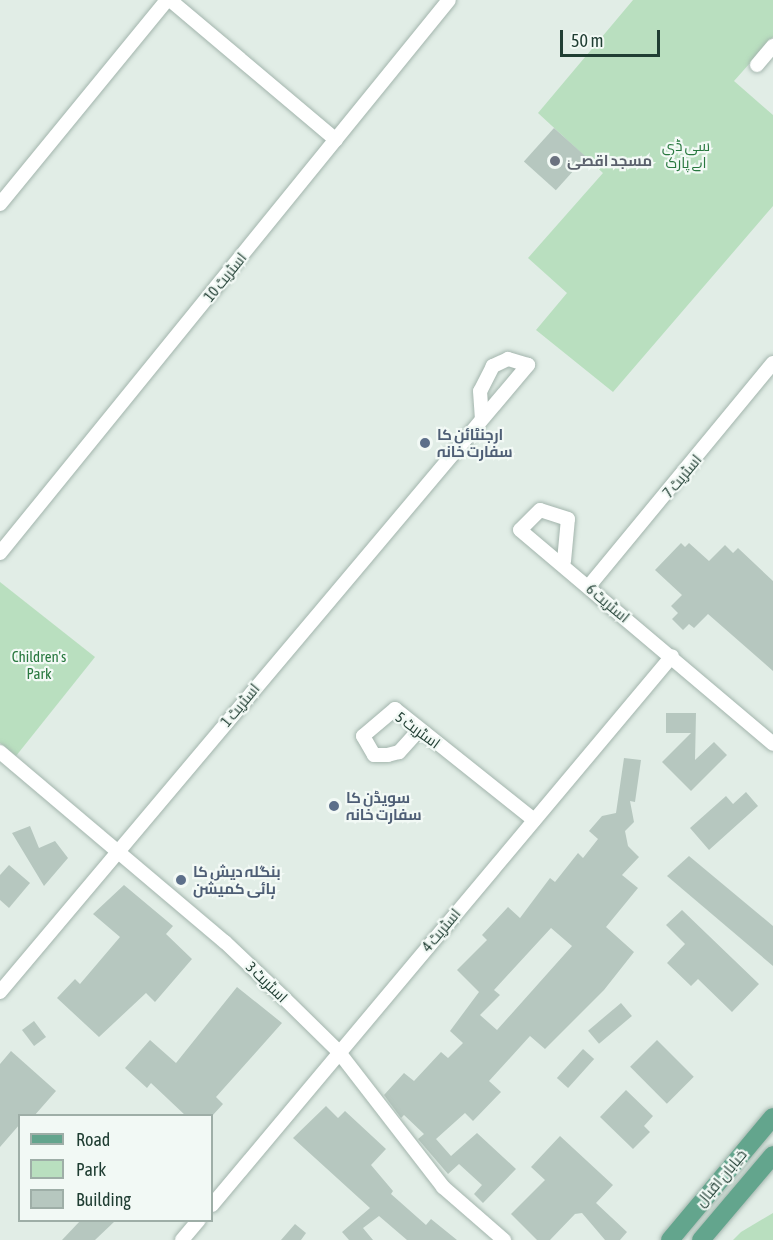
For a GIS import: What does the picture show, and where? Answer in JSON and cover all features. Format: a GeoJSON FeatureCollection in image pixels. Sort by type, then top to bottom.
{"type":"FeatureCollection","features":[{"type":"Feature","properties":{"kind":"main road","name":"خیابان اقبال"},"geometry":{"type":"LineString","coordinates":[[670,1240],[773,1117]]}},
{"type":"Feature","properties":{"kind":"main road","name":"خیابان اقبال"},"geometry":{"type":"LineString","coordinates":[[701,1240],[773,1155]]}},
{"type":"Feature","properties":{"kind":"street"},"geometry":{"type":"LineString","coordinates":[[0,204],[169,0],[336,140]]}},
{"type":"Feature","properties":{"kind":"street","name":"اسٹریٹ 10"},"geometry":{"type":"LineString","coordinates":[[0,553],[449,0]]}},
{"type":"Feature","properties":{"kind":"street"},"geometry":{"type":"LineString","coordinates":[[757,65],[773,46]]}},
{"type":"Feature","properties":{"kind":"street","name":"اسٹریٹ 7"},"geometry":{"type":"LineString","coordinates":[[589,586],[773,363]]}},
{"type":"Feature","properties":{"kind":"street","name":"اسٹریٹ 1"},"geometry":{"type":"LineString","coordinates":[[0,992],[482,418]]}},
{"type":"Feature","properties":{"kind":"street","name":"اسٹریٹ 6"},"geometry":{"type":"LineString","coordinates":[[564,561],[568,519],[554,510],[540,510],[520,530],[672,656],[773,744]]}},
{"type":"Feature","properties":{"kind":"street","name":"اسٹریٹ 4"},"geometry":{"type":"LineString","coordinates":[[213,1204],[672,656]]}},
{"type":"Feature","properties":{"kind":"street","name":"اسٹریٹ 5"},"geometry":{"type":"LineString","coordinates":[[419,730],[399,752],[388,755],[374,755],[363,736],[395,709],[534,820]]}},
{"type":"Feature","properties":{"kind":"street","name":"اسٹریٹ 3"},"geometry":{"type":"LineString","coordinates":[[0,752],[225,942],[338,1052],[443,1187],[504,1240]]}},
{"type":"Feature","properties":{"kind":"street"},"geometry":{"type":"LineString","coordinates":[[182,1240],[197,1222]]}},
{"type":"Feature","properties":{"kind":"green space","name":"سی ڈی اے پارک"},"geometry":{"type":"Polygon","coordinates":[[[633,0],[773,0],[773,37],[734,81],[773,115],[773,206],[613,392],[536,330],[567,293],[528,258],[603,173],[538,113],[633,0]]]}},
{"type":"Feature","properties":{"kind":"green space","name":"Children's Park"},"geometry":{"type":"Polygon","coordinates":[[[0,582],[95,657],[16,756],[0,743],[0,582]]]}},
{"type":"Feature","properties":{"kind":"green space"},"geometry":{"type":"Polygon","coordinates":[[[773,1213],[773,1240],[733,1240],[741,1232],[773,1213]]]}},
{"type":"Feature","properties":{"kind":"building","name":"مسجد اقصیٰ"},"geometry":{"type":"Polygon","coordinates":[[[554,128],[586,157],[556,190],[524,161],[554,128]]]}},
{"type":"Feature","properties":{"kind":"building"},"geometry":{"type":"Polygon","coordinates":[[[681,543],[685,547],[689,543],[709,561],[725,545],[733,553],[738,548],[773,581],[773,671],[708,614],[694,628],[689,624],[683,630],[672,619],[678,613],[671,606],[682,595],[655,570],[681,543]]]}},
{"type":"Feature","properties":{"kind":"building"},"geometry":{"type":"Polygon","coordinates":[[[666,713],[696,713],[695,760],[714,742],[727,755],[691,791],[662,762],[691,733],[666,733],[666,713]]]}},
{"type":"Feature","properties":{"kind":"building"},"geometry":{"type":"Polygon","coordinates":[[[624,758],[641,760],[635,802],[630,801],[634,822],[625,831],[628,846],[639,857],[622,875],[638,888],[606,927],[634,952],[604,990],[545,1049],[530,1036],[489,1081],[501,1092],[473,1121],[465,1113],[436,1139],[451,1156],[477,1133],[516,1169],[483,1203],[474,1194],[482,1185],[459,1164],[448,1174],[418,1139],[424,1134],[404,1115],[401,1118],[384,1095],[404,1073],[414,1081],[441,1052],[448,1058],[463,1043],[450,1031],[479,992],[457,970],[487,940],[482,935],[508,907],[520,918],[550,878],[555,882],[578,853],[583,858],[598,839],[589,831],[602,816],[616,813],[624,758]],[[551,928],[494,990],[500,995],[480,1015],[497,1030],[572,946],[551,928]]]}},
{"type":"Feature","properties":{"kind":"building"},"geometry":{"type":"Polygon","coordinates":[[[746,792],[758,806],[709,850],[690,828],[726,796],[733,804],[746,792]]]}},
{"type":"Feature","properties":{"kind":"building"},"geometry":{"type":"Polygon","coordinates":[[[30,826],[39,848],[55,841],[68,858],[44,886],[12,833],[30,826]]]}},
{"type":"Feature","properties":{"kind":"building"},"geometry":{"type":"Polygon","coordinates":[[[689,856],[773,926],[773,966],[667,876],[689,856]]]}},
{"type":"Feature","properties":{"kind":"building"},"geometry":{"type":"Polygon","coordinates":[[[9,865],[30,883],[9,908],[0,900],[0,875],[9,865]]]}},
{"type":"Feature","properties":{"kind":"building"},"geometry":{"type":"Polygon","coordinates":[[[124,885],[173,926],[166,934],[192,959],[155,1002],[146,993],[99,1037],[57,998],[75,979],[80,984],[120,937],[93,914],[124,885]]]}},
{"type":"Feature","properties":{"kind":"building"},"geometry":{"type":"Polygon","coordinates":[[[682,910],[759,984],[732,1012],[698,979],[691,986],[667,963],[685,944],[666,925],[682,910]]]}},
{"type":"Feature","properties":{"kind":"building"},"geometry":{"type":"Polygon","coordinates":[[[237,987],[282,1023],[216,1097],[223,1104],[213,1115],[184,1114],[151,1083],[147,1088],[125,1068],[150,1040],[176,1063],[237,987]]]}},
{"type":"Feature","properties":{"kind":"building"},"geometry":{"type":"Polygon","coordinates":[[[621,1003],[632,1016],[599,1044],[588,1031],[621,1003]]]}},
{"type":"Feature","properties":{"kind":"building"},"geometry":{"type":"Polygon","coordinates":[[[34,1021],[46,1037],[34,1046],[22,1030],[34,1021]]]}},
{"type":"Feature","properties":{"kind":"building"},"geometry":{"type":"Polygon","coordinates":[[[657,1040],[694,1077],[667,1104],[630,1067],[657,1040]]]}},
{"type":"Feature","properties":{"kind":"building"},"geometry":{"type":"Polygon","coordinates":[[[583,1049],[594,1059],[568,1088],[557,1078],[583,1049]]]}},
{"type":"Feature","properties":{"kind":"building"},"geometry":{"type":"Polygon","coordinates":[[[11,1051],[56,1091],[36,1114],[18,1114],[18,1126],[0,1147],[0,1064],[11,1051]]]}},
{"type":"Feature","properties":{"kind":"building"},"geometry":{"type":"Polygon","coordinates":[[[626,1090],[653,1116],[644,1126],[650,1132],[633,1149],[600,1117],[626,1090]]]}},
{"type":"Feature","properties":{"kind":"building"},"geometry":{"type":"Polygon","coordinates":[[[326,1106],[338,1118],[345,1111],[386,1149],[371,1165],[393,1191],[391,1194],[426,1225],[431,1219],[457,1240],[407,1240],[379,1216],[363,1228],[373,1240],[349,1240],[342,1232],[370,1208],[293,1138],[326,1106]]]}},
{"type":"Feature","properties":{"kind":"building"},"geometry":{"type":"Polygon","coordinates":[[[560,1136],[613,1185],[596,1203],[627,1232],[620,1240],[605,1240],[582,1213],[575,1214],[550,1240],[537,1240],[511,1214],[545,1180],[531,1167],[560,1136]]]}},
{"type":"Feature","properties":{"kind":"building"},"geometry":{"type":"Polygon","coordinates":[[[79,1222],[114,1222],[95,1240],[62,1240],[79,1222]]]}},
{"type":"Feature","properties":{"kind":"building"},"geometry":{"type":"Polygon","coordinates":[[[295,1224],[306,1233],[301,1240],[281,1240],[295,1224]]]}},
{"type":"Feature","properties":{"kind":"place","name":"مسجد اقصیٰ"},"geometry":{"type":"Point","coordinates":[555,161]}},
{"type":"Feature","properties":{"kind":"place","name":"ارجنٹائن کا سفارت خانہ"},"geometry":{"type":"Point","coordinates":[425,443]}},
{"type":"Feature","properties":{"kind":"place","name":"سویڈن کا سفارت خانہ"},"geometry":{"type":"Point","coordinates":[334,806]}},
{"type":"Feature","properties":{"kind":"place","name":"بنگلہ دیش کا ہائی کمیشن"},"geometry":{"type":"Point","coordinates":[181,880]}}]}
